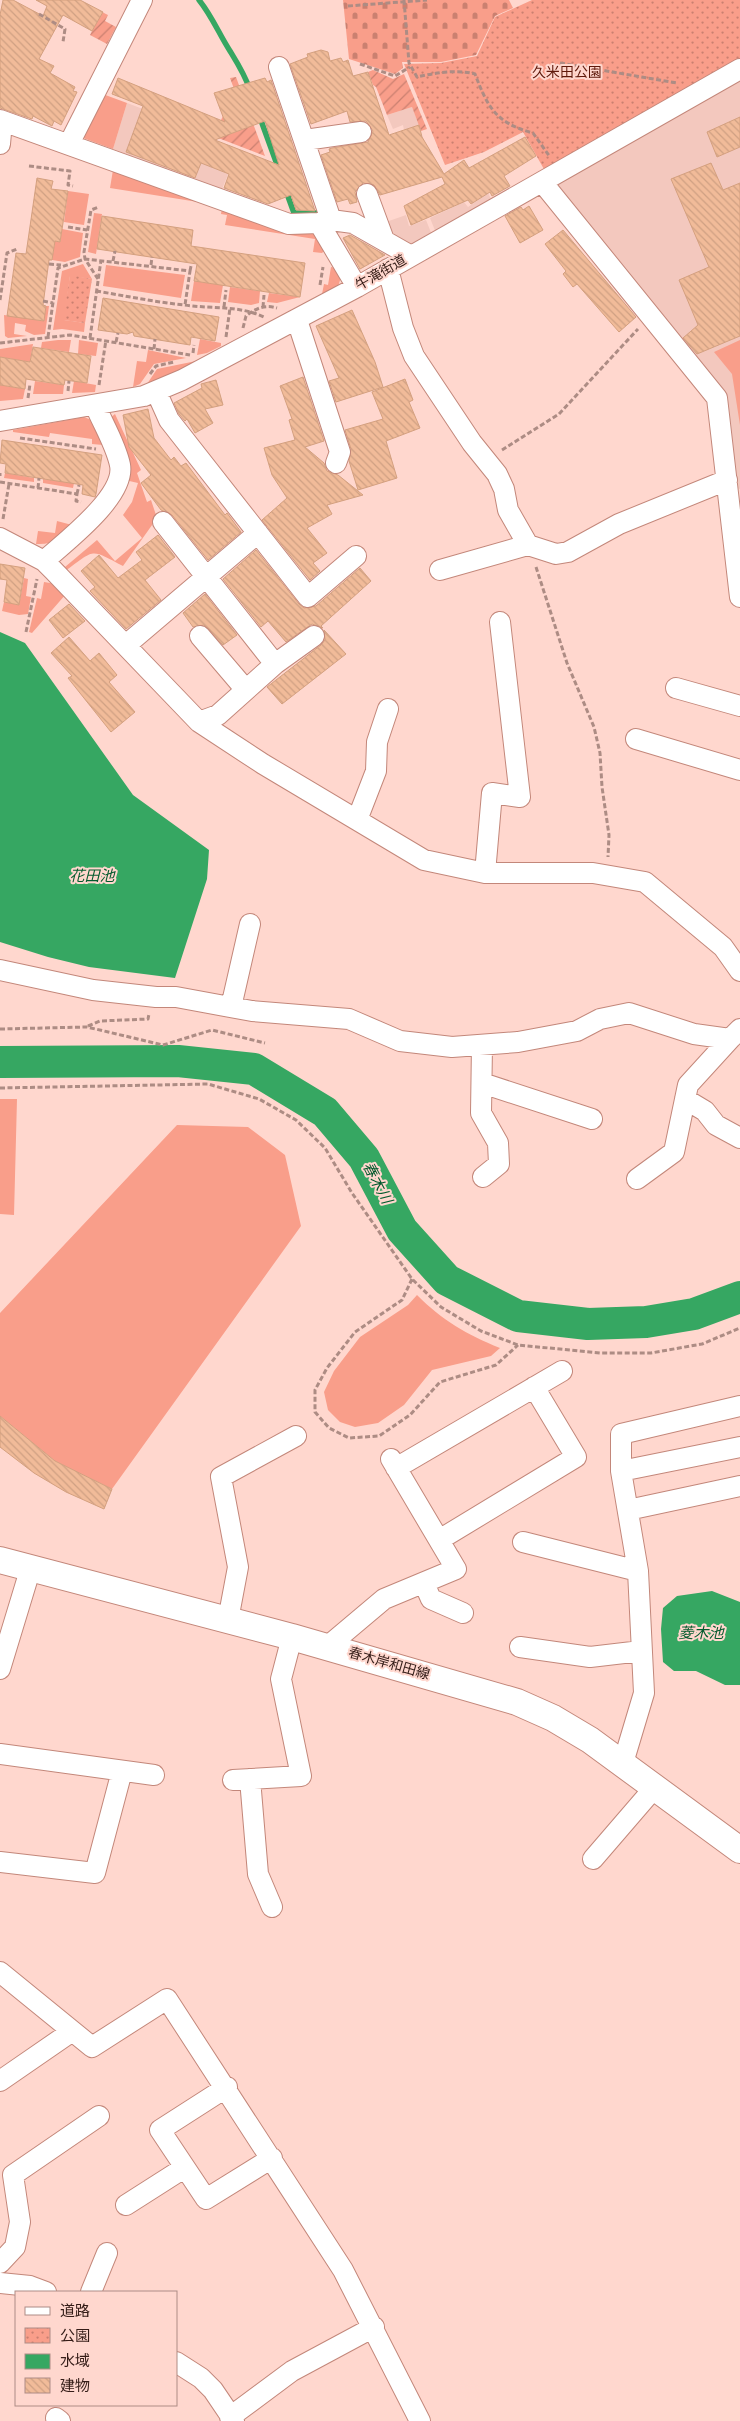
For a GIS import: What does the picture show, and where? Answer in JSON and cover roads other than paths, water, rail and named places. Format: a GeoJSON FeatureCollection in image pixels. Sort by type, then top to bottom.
{"type":"FeatureCollection","features":[{"type":"Feature","properties":{"kind":"main road","name":"春木岸和田線"},"geometry":{"type":"LineString","coordinates":[[0,1560],[292,1637],[517,1702],[553,1718],[623,1763],[740,1850]]}},
{"type":"Feature","properties":{"kind":"street"},"geometry":{"type":"LineString","coordinates":[[68,144],[142,0]]}},
{"type":"Feature","properties":{"kind":"street"},"geometry":{"type":"LineString","coordinates":[[279,67],[305,140],[326,221],[357,287]]}},
{"type":"Feature","properties":{"kind":"street","name":"牛滝街道"},"geometry":{"type":"LineString","coordinates":[[0,421],[97,398],[144,396],[152,384],[182,380],[325,305],[740,69]]}},
{"type":"Feature","properties":{"kind":"street"},"geometry":{"type":"LineString","coordinates":[[0,144],[1,120],[288,224],[326,221],[353,223],[411,256]]}},
{"type":"Feature","properties":{"kind":"street"},"geometry":{"type":"LineString","coordinates":[[305,140],[349,130]]}},
{"type":"Feature","properties":{"kind":"street"},"geometry":{"type":"LineString","coordinates":[[542,182],[717,398],[727,480],[737,533],[740,592]]}},
{"type":"Feature","properties":{"kind":"street"},"geometry":{"type":"LineString","coordinates":[[367,194],[384,240]]}},
{"type":"Feature","properties":{"kind":"street"},"geometry":{"type":"LineString","coordinates":[[388,269],[403,328],[414,356],[430,382],[497,474],[504,489],[508,510],[528,545]]}},
{"type":"Feature","properties":{"kind":"street"},"geometry":{"type":"LineString","coordinates":[[298,320],[340,452],[336,463]]}},
{"type":"Feature","properties":{"kind":"street"},"geometry":{"type":"LineString","coordinates":[[152,384],[169,420],[308,597],[356,556]]}},
{"type":"Feature","properties":{"kind":"street"},"geometry":{"type":"LineString","coordinates":[[44,562],[104,505],[113,495],[120,481],[120,464],[97,398]]}},
{"type":"Feature","properties":{"kind":"street"},"geometry":{"type":"LineString","coordinates":[[440,570],[528,545],[556,554],[568,552],[619,524],[727,480]]}},
{"type":"Feature","properties":{"kind":"street"},"geometry":{"type":"LineString","coordinates":[[163,522],[275,664]]}},
{"type":"Feature","properties":{"kind":"street"},"geometry":{"type":"LineString","coordinates":[[2,529],[44,562],[199,722],[263,764],[424,860],[485,873],[592,873],[645,882],[723,947],[740,971]]}},
{"type":"Feature","properties":{"kind":"street"},"geometry":{"type":"LineString","coordinates":[[126,645],[258,533]]}},
{"type":"Feature","properties":{"kind":"street"},"geometry":{"type":"LineString","coordinates":[[485,873],[492,793],[520,797],[500,622]]}},
{"type":"Feature","properties":{"kind":"street"},"geometry":{"type":"LineString","coordinates":[[200,636],[246,690]]}},
{"type":"Feature","properties":{"kind":"street"},"geometry":{"type":"LineString","coordinates":[[199,722],[218,716],[275,664],[314,636]]}},
{"type":"Feature","properties":{"kind":"street"},"geometry":{"type":"LineString","coordinates":[[676,688],[740,706]]}},
{"type":"Feature","properties":{"kind":"street"},"geometry":{"type":"LineString","coordinates":[[357,820],[376,771],[377,742],[388,709]]}},
{"type":"Feature","properties":{"kind":"street"},"geometry":{"type":"LineString","coordinates":[[636,739],[740,770]]}},
{"type":"Feature","properties":{"kind":"street"},"geometry":{"type":"LineString","coordinates":[[231,1007],[250,924]]}},
{"type":"Feature","properties":{"kind":"street"},"geometry":{"type":"LineString","coordinates":[[0,970],[93,990],[156,997],[176,997],[231,1007],[349,1019],[400,1041],[452,1047],[518,1042],[577,1031],[600,1020],[629,1013],[694,1034],[735,1034]]}},
{"type":"Feature","properties":{"kind":"street"},"geometry":{"type":"LineString","coordinates":[[637,1179],[674,1152],[688,1085],[735,1034]]}},
{"type":"Feature","properties":{"kind":"street"},"geometry":{"type":"LineString","coordinates":[[482,1045],[481,1113],[498,1143],[499,1164],[483,1177]]}},
{"type":"Feature","properties":{"kind":"street"},"geometry":{"type":"LineString","coordinates":[[482,1083],[592,1120]]}},
{"type":"Feature","properties":{"kind":"street"},"geometry":{"type":"LineString","coordinates":[[685,1100],[705,1111],[716,1125],[740,1138]]}},
{"type":"Feature","properties":{"kind":"street"},"geometry":{"type":"LineString","coordinates":[[327,1647],[384,1599],[456,1570],[393,1464],[562,1371]]}},
{"type":"Feature","properties":{"kind":"street"},"geometry":{"type":"LineString","coordinates":[[438,1540],[576,1457],[534,1387]]}},
{"type":"Feature","properties":{"kind":"street"},"geometry":{"type":"LineString","coordinates":[[623,1763],[644,1693],[638,1571],[621,1471],[621,1434],[740,1406]]}},
{"type":"Feature","properties":{"kind":"street"},"geometry":{"type":"LineString","coordinates":[[228,1620],[238,1567],[221,1477],[296,1436]]}},
{"type":"Feature","properties":{"kind":"street"},"geometry":{"type":"LineString","coordinates":[[621,1471],[740,1448]]}},
{"type":"Feature","properties":{"kind":"street"},"geometry":{"type":"LineString","coordinates":[[628,1510],[740,1486]]}},
{"type":"Feature","properties":{"kind":"street"},"geometry":{"type":"LineString","coordinates":[[523,1542],[638,1571]]}},
{"type":"Feature","properties":{"kind":"street"},"geometry":{"type":"LineString","coordinates":[[1,1662],[31,1567]]}},
{"type":"Feature","properties":{"kind":"street"},"geometry":{"type":"LineString","coordinates":[[424,1583],[431,1599],[463,1613]]}},
{"type":"Feature","properties":{"kind":"street"},"geometry":{"type":"LineString","coordinates":[[272,1907],[258,1874],[241,1780],[301,1776],[281,1678],[292,1637]]}},
{"type":"Feature","properties":{"kind":"street"},"geometry":{"type":"LineString","coordinates":[[520,1647],[590,1657],[641,1651]]}},
{"type":"Feature","properties":{"kind":"street"},"geometry":{"type":"LineString","coordinates":[[0,1754],[154,1775]]}},
{"type":"Feature","properties":{"kind":"street"},"geometry":{"type":"LineString","coordinates":[[0,1862],[95,1873],[122,1771]]}},
{"type":"Feature","properties":{"kind":"street"},"geometry":{"type":"LineString","coordinates":[[594,1859],[656,1787]]}},
{"type":"Feature","properties":{"kind":"street"},"geometry":{"type":"LineString","coordinates":[[0,1972],[71,2032],[92,2047],[167,1999],[344,2270],[420,2421]]}},
{"type":"Feature","properties":{"kind":"street"},"geometry":{"type":"LineString","coordinates":[[0,2081],[71,2032]]}},
{"type":"Feature","properties":{"kind":"street"},"geometry":{"type":"LineString","coordinates":[[226,2087],[160,2130],[184,2168],[206,2199],[272,2158]]}},
{"type":"Feature","properties":{"kind":"street"},"geometry":{"type":"LineString","coordinates":[[0,2263],[15,2247],[20,2222],[13,2175],[99,2116]]}},
{"type":"Feature","properties":{"kind":"street"},"geometry":{"type":"LineString","coordinates":[[126,2205],[184,2168]]}},
{"type":"Feature","properties":{"kind":"street"},"geometry":{"type":"LineString","coordinates":[[91,2291],[107,2252]]}},
{"type":"Feature","properties":{"kind":"street"},"geometry":{"type":"LineString","coordinates":[[0,2283],[30,2286],[43,2291]]}},
{"type":"Feature","properties":{"kind":"street"},"geometry":{"type":"LineString","coordinates":[[178,2363],[201,2378],[213,2390],[232,2419],[292,2371],[374,2327]]}},
{"type":"Feature","properties":{"kind":"water","name":"花田池"},"geometry":{"type":"Polygon","coordinates":[[[0,632],[25,643],[133,795],[209,850],[207,879],[175,978],[89,967],[0,942],[0,632]]]}},
{"type":"Feature","properties":{"kind":"water","name":"菱木池"},"geometry":{"type":"Polygon","coordinates":[[[712,1591],[740,1602],[740,1685],[725,1685],[696,1671],[674,1671],[663,1662],[661,1629],[663,1608],[677,1596],[712,1591]]]}},
{"type":"Feature","properties":{"kind":"waterway"},"geometry":{"type":"LineString","coordinates":[[199,0],[239,65],[250,90]]}},
{"type":"Feature","properties":{"kind":"waterway"},"geometry":{"type":"LineString","coordinates":[[259,115],[279,170]]}},
{"type":"Feature","properties":{"kind":"waterway"},"geometry":{"type":"LineString","coordinates":[[286,191],[294,213],[318,213]]}},
{"type":"Feature","properties":{"kind":"waterway","name":"春木川"},"geometry":{"type":"LineString","coordinates":[[0,1062],[178,1061],[254,1069],[325,1112],[364,1158],[402,1230],[447,1280],[518,1316],[588,1324],[646,1322],[694,1314],[740,1297]]}},
{"type":"Feature","properties":{"kind":"park label","name":"久米田公園"},"geometry":{"type":"Point","coordinates":[567,73]}}]}
